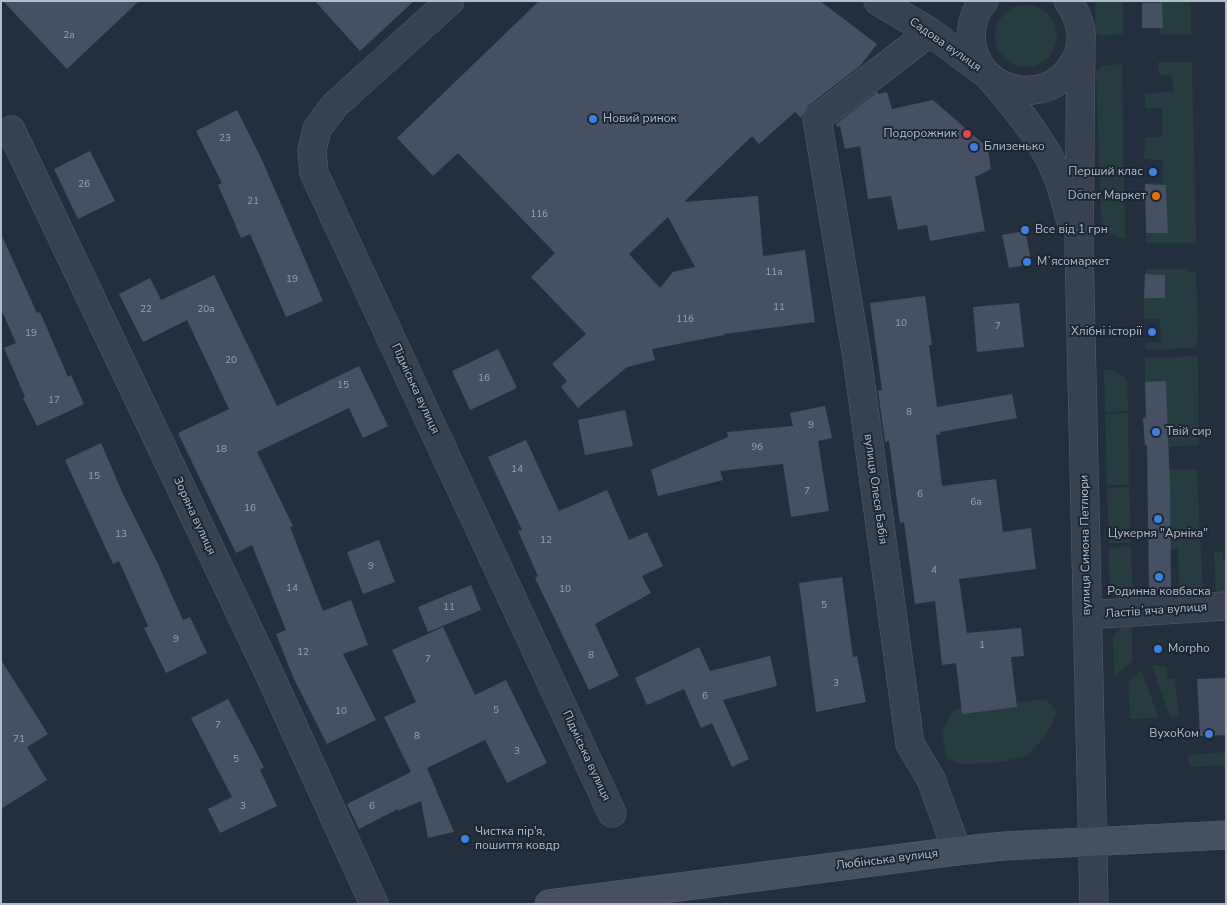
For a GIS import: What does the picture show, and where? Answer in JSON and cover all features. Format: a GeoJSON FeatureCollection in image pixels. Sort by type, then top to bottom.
{"type":"FeatureCollection","features":[{"type":"Feature","properties":{"kind":"main road","name":"Любінська вулиця"},"geometry":{"type":"LineString","coordinates":[[549,904],[1004,846],[1226,835]]}},
{"type":"Feature","properties":{"kind":"street","name":"Підміська вулиця"},"geometry":{"type":"LineString","coordinates":[[450,1],[335,105],[317,129],[312,150],[314,173],[612,813]]}},
{"type":"Feature","properties":{"kind":"street","name":"Садова вулиця"},"geometry":{"type":"LineString","coordinates":[[878,1],[930,32],[989,77]]}},
{"type":"Feature","properties":{"kind":"street"},"geometry":{"type":"LineString","coordinates":[[984,1],[974,18],[971,35],[978,63],[989,77],[1007,87],[1024,91],[1041,89],[1056,82],[1069,70],[1078,55],[1081,35],[1077,16],[1068,1]]}},
{"type":"Feature","properties":{"kind":"street","name":"вулиця Симона Петлюри"},"geometry":{"type":"LineString","coordinates":[[1082,1],[1079,247],[1094,904]]}},
{"type":"Feature","properties":{"kind":"street","name":"вулиця Олеся Бабія"},"geometry":{"type":"LineString","coordinates":[[930,32],[816,119],[857,357],[910,744],[931,779],[957,851]]}},
{"type":"Feature","properties":{"kind":"street","name":"вулиця Симона Петлюри"},"geometry":{"type":"LineString","coordinates":[[989,77],[1016,109],[1038,141],[1057,174],[1079,247]]}},
{"type":"Feature","properties":{"kind":"street","name":"Зоряна вулиця"},"geometry":{"type":"LineString","coordinates":[[11,130],[268,671],[374,904]]}},
{"type":"Feature","properties":{"kind":"street","name":"Ластівʼяча вулиця"},"geometry":{"type":"LineString","coordinates":[[1087,615],[1226,606]]}},
{"type":"Feature","properties":{"kind":"green space"},"geometry":{"type":"Polygon","coordinates":[[[1095,1],[1123,1],[1123,34],[1101,36],[1095,33],[1095,1]]]}},
{"type":"Feature","properties":{"kind":"green space"},"geometry":{"type":"Polygon","coordinates":[[[1143,1],[1191,1],[1191,35],[1160,34],[1160,28],[1142,3],[1143,1]]]}},
{"type":"Feature","properties":{"kind":"green space"},"geometry":{"type":"Polygon","coordinates":[[[1020,5],[1032,5],[1048,14],[1055,24],[1057,36],[1055,48],[1048,58],[1032,67],[1020,67],[1009,62],[1000,53],[995,42],[995,30],[1000,19],[1009,10],[1020,5]]]}},
{"type":"Feature","properties":{"kind":"green space"},"geometry":{"type":"Polygon","coordinates":[[[1158,62],[1192,62],[1196,243],[1146,243],[1146,233],[1168,233],[1167,209],[1146,210],[1146,208],[1166,207],[1166,185],[1144,183],[1162,183],[1163,160],[1144,159],[1145,137],[1162,137],[1162,108],[1145,108],[1145,93],[1173,92],[1172,75],[1159,75],[1158,62]]]}},
{"type":"Feature","properties":{"kind":"green space"},"geometry":{"type":"Polygon","coordinates":[[[1122,64],[1125,239],[1110,234],[1104,228],[1101,220],[1096,72],[1101,66],[1122,64]]]}},
{"type":"Feature","properties":{"kind":"green space"},"geometry":{"type":"Polygon","coordinates":[[[1146,269],[1188,269],[1189,272],[1196,272],[1198,331],[1196,348],[1146,350],[1145,343],[1161,342],[1160,319],[1144,319],[1144,298],[1165,297],[1165,275],[1145,274],[1146,269]]]}},
{"type":"Feature","properties":{"kind":"green space"},"geometry":{"type":"Polygon","coordinates":[[[1198,356],[1199,445],[1170,447],[1168,417],[1143,418],[1146,415],[1167,414],[1166,382],[1145,382],[1145,358],[1198,356]]]}},
{"type":"Feature","properties":{"kind":"green space"},"geometry":{"type":"Polygon","coordinates":[[[1104,370],[1115,370],[1127,379],[1128,411],[1105,412],[1104,370]]]}},
{"type":"Feature","properties":{"kind":"green space"},"geometry":{"type":"Polygon","coordinates":[[[1128,413],[1129,485],[1107,485],[1105,414],[1128,413]]]}},
{"type":"Feature","properties":{"kind":"green space"},"geometry":{"type":"Polygon","coordinates":[[[1156,468],[1197,470],[1203,594],[1180,596],[1178,549],[1170,549],[1147,502],[1170,502],[1170,477],[1155,477],[1156,468]]]}},
{"type":"Feature","properties":{"kind":"green space"},"geometry":{"type":"Polygon","coordinates":[[[1129,487],[1131,543],[1109,543],[1107,488],[1129,487]]]}},
{"type":"Feature","properties":{"kind":"green space"},"geometry":{"type":"Polygon","coordinates":[[[1131,546],[1133,602],[1120,600],[1116,596],[1111,584],[1109,568],[1109,548],[1131,546]]]}},
{"type":"Feature","properties":{"kind":"green space"},"geometry":{"type":"Polygon","coordinates":[[[1214,552],[1223,552],[1223,559],[1226,559],[1226,593],[1216,594],[1214,552]]]}},
{"type":"Feature","properties":{"kind":"green space"},"geometry":{"type":"Polygon","coordinates":[[[1132,622],[1132,661],[1114,677],[1113,639],[1118,630],[1132,622]]]}},
{"type":"Feature","properties":{"kind":"green space"},"geometry":{"type":"Polygon","coordinates":[[[1152,666],[1166,666],[1168,679],[1175,679],[1179,716],[1170,717],[1152,666]]]}},
{"type":"Feature","properties":{"kind":"green space"},"geometry":{"type":"Polygon","coordinates":[[[1141,671],[1159,718],[1130,719],[1128,682],[1141,671]]]}},
{"type":"Feature","properties":{"kind":"green space"},"geometry":{"type":"Polygon","coordinates":[[[1046,699],[1057,712],[1047,734],[1027,756],[996,763],[959,764],[946,758],[942,732],[954,709],[1046,699]]]}},
{"type":"Feature","properties":{"kind":"green space"},"geometry":{"type":"Polygon","coordinates":[[[1226,752],[1226,765],[1189,767],[1188,755],[1226,752]]]}},
{"type":"Feature","properties":{"kind":"building"},"geometry":{"type":"Polygon","coordinates":[[[3,1],[139,1],[67,69],[3,1]]]}},
{"type":"Feature","properties":{"kind":"building"},"geometry":{"type":"Polygon","coordinates":[[[315,1],[414,1],[360,51],[315,1]]]}},
{"type":"Feature","properties":{"kind":"building"},"geometry":{"type":"Polygon","coordinates":[[[539,1],[820,1],[877,44],[860,66],[807,107],[801,118],[795,112],[759,144],[752,136],[684,202],[758,196],[763,256],[805,250],[815,322],[724,334],[652,349],[655,360],[627,367],[578,408],[561,387],[567,381],[552,364],[586,334],[531,277],[555,253],[458,153],[433,176],[397,138],[539,1]],[[668,217],[629,254],[660,288],[673,272],[695,267],[668,217]]]}},
{"type":"Feature","properties":{"kind":"building"},"geometry":{"type":"Polygon","coordinates":[[[1142,3],[1162,3],[1163,28],[1142,28],[1142,3]]]}},
{"type":"Feature","properties":{"kind":"building"},"geometry":{"type":"Polygon","coordinates":[[[877,92],[879,94],[887,92],[892,109],[933,100],[988,148],[991,169],[975,177],[985,231],[930,241],[927,225],[898,230],[891,196],[868,199],[860,146],[845,149],[840,126],[837,127],[836,124],[877,92]]]}},
{"type":"Feature","properties":{"kind":"building"},"geometry":{"type":"Polygon","coordinates":[[[237,110],[262,160],[323,301],[286,317],[250,234],[241,238],[218,185],[222,183],[196,131],[237,110]]]}},
{"type":"Feature","properties":{"kind":"building"},"geometry":{"type":"Polygon","coordinates":[[[90,151],[115,201],[78,219],[54,169],[90,151]]]}},
{"type":"Feature","properties":{"kind":"building"},"geometry":{"type":"Polygon","coordinates":[[[1145,184],[1166,185],[1168,233],[1146,233],[1145,184]]]}},
{"type":"Feature","properties":{"kind":"building"},"geometry":{"type":"Polygon","coordinates":[[[1025,231],[1032,264],[1009,268],[1002,235],[1025,231]]]}},
{"type":"Feature","properties":{"kind":"building"},"geometry":{"type":"Polygon","coordinates":[[[1,234],[37,313],[40,312],[68,377],[71,375],[84,404],[37,426],[23,398],[25,397],[4,348],[16,343],[1,309],[1,234]]]}},
{"type":"Feature","properties":{"kind":"building"},"geometry":{"type":"Polygon","coordinates":[[[1145,274],[1165,275],[1165,298],[1144,298],[1145,274]]]}},
{"type":"Feature","properties":{"kind":"building"},"geometry":{"type":"Polygon","coordinates":[[[214,275],[277,406],[359,366],[388,426],[363,438],[349,408],[257,452],[293,526],[290,527],[323,611],[351,600],[368,645],[343,654],[376,720],[327,744],[294,679],[276,634],[286,630],[252,545],[236,553],[178,433],[229,409],[187,320],[143,342],[119,294],[150,278],[161,300],[214,275]]]}},
{"type":"Feature","properties":{"kind":"building"},"geometry":{"type":"Polygon","coordinates":[[[925,296],[932,345],[929,345],[937,407],[1012,394],[1017,418],[940,432],[941,434],[936,435],[942,486],[996,479],[1003,532],[1031,528],[1036,569],[959,579],[967,633],[1021,628],[1024,656],[1011,657],[1017,707],[962,714],[956,663],[942,665],[935,601],[915,604],[904,522],[900,523],[889,441],[885,442],[878,391],[882,390],[870,303],[925,296]]]}},
{"type":"Feature","properties":{"kind":"building"},"geometry":{"type":"Polygon","coordinates":[[[1019,303],[1024,347],[977,352],[973,307],[1019,303]]]}},
{"type":"Feature","properties":{"kind":"building"},"geometry":{"type":"Polygon","coordinates":[[[498,349],[517,388],[470,410],[452,371],[498,349]]]}},
{"type":"Feature","properties":{"kind":"building"},"geometry":{"type":"Polygon","coordinates":[[[1166,381],[1171,590],[1149,590],[1147,445],[1145,446],[1143,418],[1146,418],[1145,382],[1166,381]]]}},
{"type":"Feature","properties":{"kind":"building"},"geometry":{"type":"Polygon","coordinates":[[[825,406],[832,438],[818,441],[829,511],[791,517],[783,464],[720,471],[723,480],[658,496],[651,470],[728,437],[727,432],[793,426],[790,413],[825,406]]]}},
{"type":"Feature","properties":{"kind":"building"},"geometry":{"type":"Polygon","coordinates":[[[625,410],[633,446],[585,455],[578,420],[625,410]]]}},
{"type":"Feature","properties":{"kind":"building"},"geometry":{"type":"Polygon","coordinates":[[[526,440],[559,511],[607,490],[629,540],[647,532],[663,566],[642,576],[651,593],[595,624],[619,676],[589,690],[535,578],[538,576],[518,531],[522,530],[488,457],[526,440]]]}},
{"type":"Feature","properties":{"kind":"building"},"geometry":{"type":"Polygon","coordinates":[[[101,443],[183,620],[190,617],[207,653],[166,673],[144,628],[148,626],[119,561],[113,564],[65,460],[101,443]]]}},
{"type":"Feature","properties":{"kind":"building"},"geometry":{"type":"Polygon","coordinates":[[[379,540],[395,582],[363,594],[347,552],[379,540]]]}},
{"type":"Feature","properties":{"kind":"building"},"geometry":{"type":"Polygon","coordinates":[[[842,577],[853,657],[857,656],[866,702],[816,712],[799,583],[842,577]]]}},
{"type":"Feature","properties":{"kind":"building"},"geometry":{"type":"Polygon","coordinates":[[[471,585],[481,610],[428,632],[418,607],[471,585]]]}},
{"type":"Feature","properties":{"kind":"building"},"geometry":{"type":"Polygon","coordinates":[[[443,627],[475,695],[506,680],[547,763],[507,783],[485,740],[427,768],[454,832],[428,838],[421,801],[398,811],[398,809],[359,829],[347,804],[411,772],[384,717],[416,702],[392,650],[443,627]]]}},
{"type":"Feature","properties":{"kind":"building"},"geometry":{"type":"Polygon","coordinates":[[[699,647],[710,671],[770,656],[777,686],[723,700],[749,759],[732,767],[712,723],[701,728],[684,689],[647,705],[635,678],[699,647]]]}},
{"type":"Feature","properties":{"kind":"building"},"geometry":{"type":"Polygon","coordinates":[[[1,660],[48,734],[27,747],[47,780],[1,809],[1,660]]]}},
{"type":"Feature","properties":{"kind":"building"},"geometry":{"type":"Polygon","coordinates":[[[1226,678],[1226,735],[1200,736],[1197,679],[1226,678]]]}},
{"type":"Feature","properties":{"kind":"building"},"geometry":{"type":"Polygon","coordinates":[[[228,699],[264,767],[260,770],[277,806],[220,833],[208,809],[232,797],[191,718],[228,699]]]}},
{"type":"Feature","properties":{"kind":"place","name":"Новий ринок"},"geometry":{"type":"Point","coordinates":[593,119]}},
{"type":"Feature","properties":{"kind":"place","name":"Подорожник"},"geometry":{"type":"Point","coordinates":[967,134]}},
{"type":"Feature","properties":{"kind":"place","name":"Близенько"},"geometry":{"type":"Point","coordinates":[974,147]}},
{"type":"Feature","properties":{"kind":"place","name":"Перший клас"},"geometry":{"type":"Point","coordinates":[1153,172]}},
{"type":"Feature","properties":{"kind":"place","name":"Döner Маркет"},"geometry":{"type":"Point","coordinates":[1156,196]}},
{"type":"Feature","properties":{"kind":"place","name":"Все від 1 грн"},"geometry":{"type":"Point","coordinates":[1025,230]}},
{"type":"Feature","properties":{"kind":"place","name":"Мʼясомаркет"},"geometry":{"type":"Point","coordinates":[1027,262]}},
{"type":"Feature","properties":{"kind":"place","name":"Хлібні історії"},"geometry":{"type":"Point","coordinates":[1152,332]}},
{"type":"Feature","properties":{"kind":"place","name":"Твій сир"},"geometry":{"type":"Point","coordinates":[1156,432]}},
{"type":"Feature","properties":{"kind":"place","name":"Цукерня \"Арніка\""},"geometry":{"type":"Point","coordinates":[1158,519]}},
{"type":"Feature","properties":{"kind":"place","name":"Родинна ковбаска"},"geometry":{"type":"Point","coordinates":[1159,577]}},
{"type":"Feature","properties":{"kind":"place","name":"Morpho"},"geometry":{"type":"Point","coordinates":[1158,649]}},
{"type":"Feature","properties":{"kind":"place","name":"ВухоКом"},"geometry":{"type":"Point","coordinates":[1209,734]}},
{"type":"Feature","properties":{"kind":"place","name":"Чистка пір'я, пошиття ковдр"},"geometry":{"type":"Point","coordinates":[465,839]}}]}
